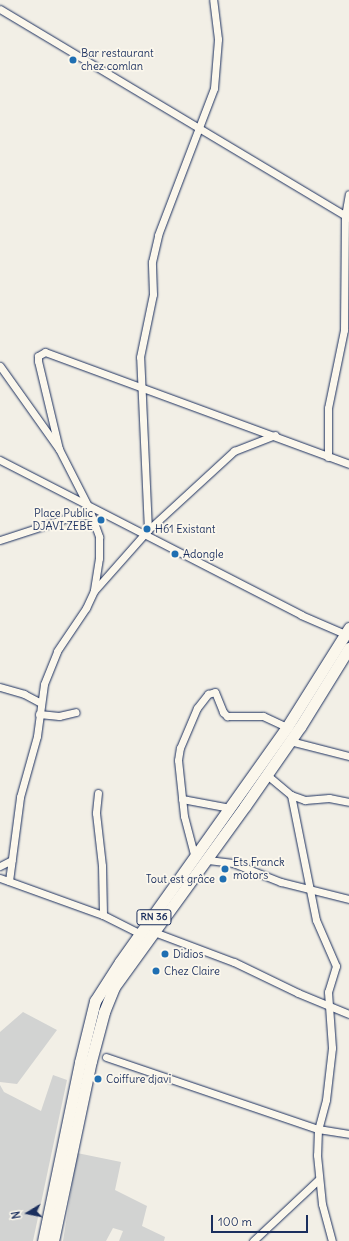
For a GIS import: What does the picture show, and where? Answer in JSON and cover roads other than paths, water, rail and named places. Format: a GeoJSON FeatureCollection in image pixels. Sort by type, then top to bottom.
{"type":"FeatureCollection","features":[{"type":"Feature","properties":{"kind":"main road","name":"RN 36"},"geometry":{"type":"LineString","coordinates":[[43,1241],[80,1062],[96,1001],[106,982],[287,727],[347,631]]}},
{"type":"Feature","properties":{"kind":"main road","name":"RN 36"},"geometry":{"type":"LineString","coordinates":[[53,1241],[104,1012],[114,987],[208,860],[267,775],[349,648]]}},
{"type":"Feature","properties":{"kind":"street"},"geometry":{"type":"LineString","coordinates":[[147,533],[142,413],[143,388],[140,357],[153,294],[154,250],[214,88],[218,39],[213,0]]}},
{"type":"Feature","properties":{"kind":"street"},"geometry":{"type":"LineString","coordinates":[[0,8],[199,126],[347,217]]}},
{"type":"Feature","properties":{"kind":"street"},"geometry":{"type":"LineString","coordinates":[[328,457],[328,408],[344,330],[349,194]]}},
{"type":"Feature","properties":{"kind":"street"},"geometry":{"type":"LineString","coordinates":[[59,449],[38,361],[41,353],[45,352],[274,435],[349,464]]}},
{"type":"Feature","properties":{"kind":"street"},"geometry":{"type":"LineString","coordinates":[[0,366],[59,449],[88,506],[98,537],[99,558],[94,591]]}},
{"type":"Feature","properties":{"kind":"street"},"geometry":{"type":"LineString","coordinates":[[9,881],[20,797],[34,749],[41,703],[51,663],[94,591],[147,533],[234,451],[274,435]]}},
{"type":"Feature","properties":{"kind":"street"},"geometry":{"type":"LineString","coordinates":[[0,460],[88,506],[147,533],[347,631]]}},
{"type":"Feature","properties":{"kind":"street"},"geometry":{"type":"LineString","coordinates":[[0,540],[74,516],[90,515]]}},
{"type":"Feature","properties":{"kind":"street"},"geometry":{"type":"LineString","coordinates":[[0,687],[24,694],[41,703]]}},
{"type":"Feature","properties":{"kind":"street"},"geometry":{"type":"LineString","coordinates":[[195,858],[182,799],[178,771],[180,748],[197,708],[208,694],[215,692],[218,695],[223,712],[227,716],[263,716],[287,727]]}},
{"type":"Feature","properties":{"kind":"street"},"geometry":{"type":"LineString","coordinates":[[40,714],[59,716],[76,712]]}},
{"type":"Feature","properties":{"kind":"street"},"geometry":{"type":"LineString","coordinates":[[290,741],[349,756]]}},
{"type":"Feature","properties":{"kind":"street"},"geometry":{"type":"LineString","coordinates":[[267,775],[291,795],[305,800],[330,798],[349,802]]}},
{"type":"Feature","properties":{"kind":"street"},"geometry":{"type":"LineString","coordinates":[[98,793],[96,813],[102,866],[103,914]]}},
{"type":"Feature","properties":{"kind":"street"},"geometry":{"type":"LineString","coordinates":[[291,795],[320,933],[336,966],[328,992],[332,1048],[326,1100],[318,1129],[318,1180],[332,1241]]}},
{"type":"Feature","properties":{"kind":"street"},"geometry":{"type":"LineString","coordinates":[[182,799],[230,808]]}},
{"type":"Feature","properties":{"kind":"street"},"geometry":{"type":"LineString","coordinates":[[0,866],[12,860]]}},
{"type":"Feature","properties":{"kind":"street"},"geometry":{"type":"LineString","coordinates":[[208,860],[233,863],[311,891],[349,899]]}},
{"type":"Feature","properties":{"kind":"street"},"geometry":{"type":"LineString","coordinates":[[0,878],[103,914],[141,934]]}},
{"type":"Feature","properties":{"kind":"street"},"geometry":{"type":"LineString","coordinates":[[154,932],[234,962],[298,993],[349,1014]]}},
{"type":"Feature","properties":{"kind":"street"},"geometry":{"type":"LineString","coordinates":[[106,1058],[318,1129],[349,1134]]}},
{"type":"Feature","properties":{"kind":"street"},"geometry":{"type":"LineString","coordinates":[[253,1241],[318,1180]]}},
{"type":"Feature","properties":{"kind":"place","name":"Bar restaurant chez comlan"},"geometry":{"type":"Point","coordinates":[73,60]}},
{"type":"Feature","properties":{"kind":"place","name":"Place Public DJAVI ZEBE"},"geometry":{"type":"Point","coordinates":[101,520]}},
{"type":"Feature","properties":{"kind":"place","name":"H61 Existant"},"geometry":{"type":"Point","coordinates":[147,529]}},
{"type":"Feature","properties":{"kind":"place","name":"Adongle"},"geometry":{"type":"Point","coordinates":[175,554]}},
{"type":"Feature","properties":{"kind":"place","name":"Ets Franck motors"},"geometry":{"type":"Point","coordinates":[225,869]}},
{"type":"Feature","properties":{"kind":"place","name":"Tout est grâce"},"geometry":{"type":"Point","coordinates":[223,879]}},
{"type":"Feature","properties":{"kind":"place","name":"Didios"},"geometry":{"type":"Point","coordinates":[165,954]}},
{"type":"Feature","properties":{"kind":"place","name":"Chez Claire"},"geometry":{"type":"Point","coordinates":[156,971]}},
{"type":"Feature","properties":{"kind":"place","name":"Coiffure djavi"},"geometry":{"type":"Point","coordinates":[98,1079]}}]}
